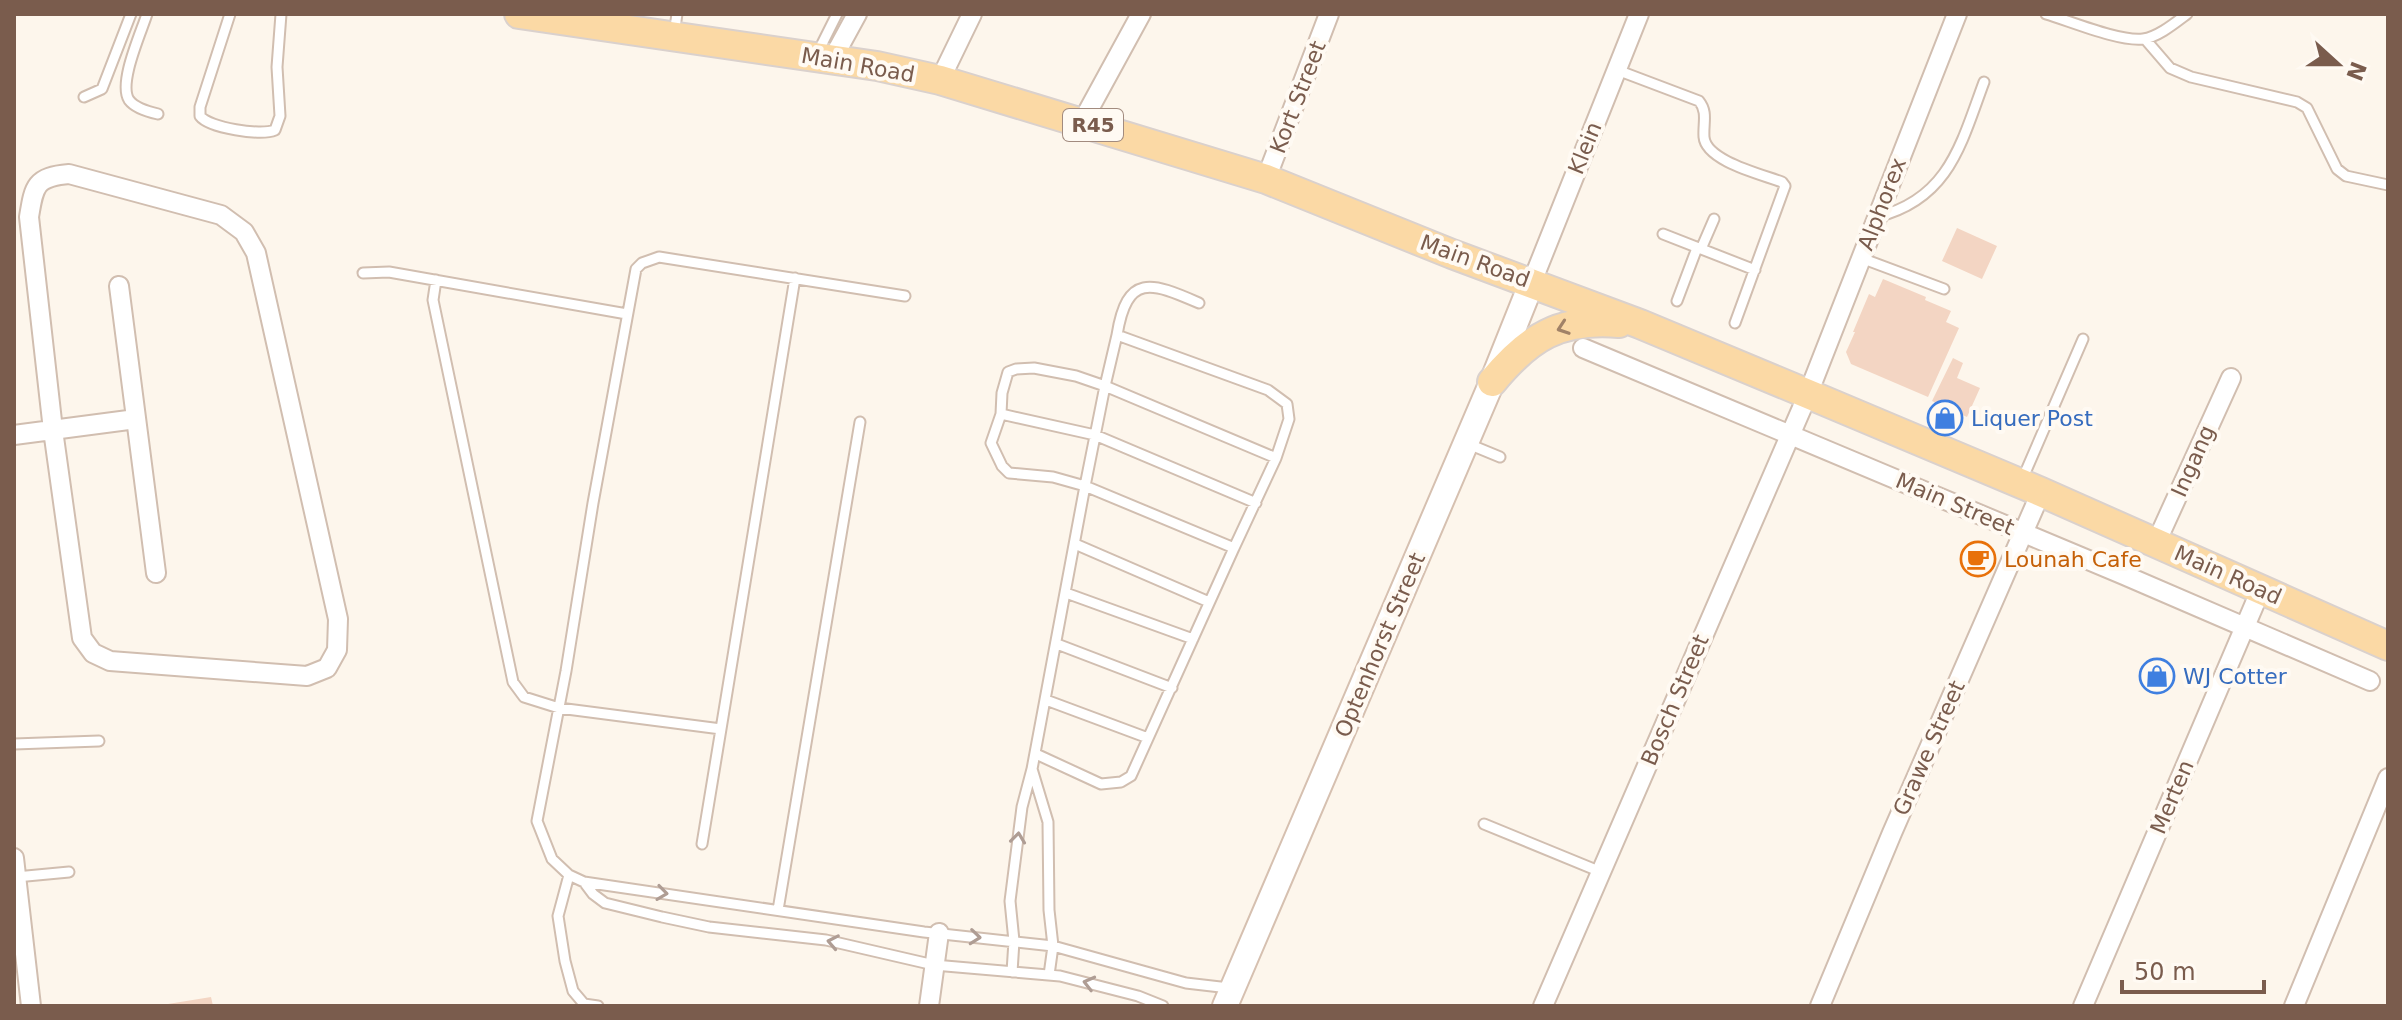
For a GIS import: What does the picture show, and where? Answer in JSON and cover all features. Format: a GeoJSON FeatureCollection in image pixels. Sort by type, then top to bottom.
{"type":"FeatureCollection","features":[{"type":"Feature","properties":{"kind":"main road","name":"Main Road"},"geometry":{"type":"LineString","coordinates":[[535,15],[675,25],[940,80],[1266,179],[1452,254],[1640,324],[2030,487],[2388,646]]}},
{"type":"Feature","properties":{"kind":"main road","name":"Optenhorst Street"},"geometry":{"type":"LineString","coordinates":[[1229,997],[1532,282]]}},
{"type":"Feature","properties":{"kind":"main road"},"geometry":{"type":"LineString","coordinates":[[1492,382],[1519,353],[1558,328],[1596,321],[1640,324]]}},
{"type":"Feature","properties":{"kind":"street"},"geometry":{"type":"LineString","coordinates":[[825,57],[857,14]]}},
{"type":"Feature","properties":{"kind":"street"},"geometry":{"type":"LineString","coordinates":[[940,80],[972,14]]}},
{"type":"Feature","properties":{"kind":"street"},"geometry":{"type":"LineString","coordinates":[[1082,122],[1141,14]]}},
{"type":"Feature","properties":{"kind":"street","name":"Kort Street"},"geometry":{"type":"LineString","coordinates":[[1266,179],[1329,14]]}},
{"type":"Feature","properties":{"kind":"street","name":"Klein"},"geometry":{"type":"LineString","coordinates":[[1532,282],[1639,14]]}},
{"type":"Feature","properties":{"kind":"street","name":"Alphorex"},"geometry":{"type":"LineString","coordinates":[[1808,394],[1957,14]]}},
{"type":"Feature","properties":{"kind":"street"},"geometry":{"type":"LineString","coordinates":[[69,174],[221,215],[244,232],[256,253],[338,619],[337,650],[327,668],[307,676],[110,661],[93,653],[82,638],[53,430],[29,217],[33,191],[42,180],[52,175],[69,174]]}},
{"type":"Feature","properties":{"kind":"street"},"geometry":{"type":"LineString","coordinates":[[119,286],[156,573]]}},
{"type":"Feature","properties":{"kind":"street","name":"Main Street"},"geometry":{"type":"LineString","coordinates":[[1583,348],[2370,681]]}},
{"type":"Feature","properties":{"kind":"street","name":"Ingang"},"geometry":{"type":"LineString","coordinates":[[2156,543],[2231,378]]}},
{"type":"Feature","properties":{"kind":"street","name":"Bosch Street"},"geometry":{"type":"LineString","coordinates":[[1543,1006],[1808,394]]}},
{"type":"Feature","properties":{"kind":"street"},"geometry":{"type":"LineString","coordinates":[[14,435],[136,419]]}},
{"type":"Feature","properties":{"kind":"street","name":"Grawe Street"},"geometry":{"type":"LineString","coordinates":[[1820,1006],[2023,533],[2030,487]]}},
{"type":"Feature","properties":{"kind":"street","name":"Merten"},"geometry":{"type":"LineString","coordinates":[[2083,1006],[2261,589]]}},
{"type":"Feature","properties":{"kind":"street"},"geometry":{"type":"LineString","coordinates":[[2294,1006],[2388,778]]}},
{"type":"Feature","properties":{"kind":"street"},"geometry":{"type":"LineString","coordinates":[[15,868],[31,1006]]}},
{"type":"Feature","properties":{"kind":"street"},"geometry":{"type":"LineString","coordinates":[[929,1006],[939,933]]}},
{"type":"Feature","properties":{"kind":"lane"},"geometry":{"type":"LineString","coordinates":[[84,97],[102,89],[131,14]]}},
{"type":"Feature","properties":{"kind":"lane"},"geometry":{"type":"LineString","coordinates":[[147,14],[130,64],[126,91],[129,100],[137,106],[158,114]]}},
{"type":"Feature","properties":{"kind":"lane"},"geometry":{"type":"LineString","coordinates":[[230,14],[200,107],[200,116],[206,123],[268,133],[275,130],[280,116],[277,67],[281,14]]}},
{"type":"Feature","properties":{"kind":"lane"},"geometry":{"type":"LineString","coordinates":[[825,57],[837,14]]}},
{"type":"Feature","properties":{"kind":"lane"},"geometry":{"type":"LineString","coordinates":[[2046,14],[2126,38],[2145,39],[2187,14]]}},
{"type":"Feature","properties":{"kind":"lane"},"geometry":{"type":"LineString","coordinates":[[2145,39],[2170,68],[2191,77],[2297,102],[2307,108],[2337,169],[2346,176],[2388,185]]}},
{"type":"Feature","properties":{"kind":"lane"},"geometry":{"type":"LineString","coordinates":[[1617,70],[1699,101],[1704,107],[1705,144],[1711,152],[1785,186],[1735,323]]}},
{"type":"Feature","properties":{"kind":"lane"},"geometry":{"type":"LineString","coordinates":[[1877,217],[1896,213],[1930,193],[1947,173],[1984,82]]}},
{"type":"Feature","properties":{"kind":"lane"},"geometry":{"type":"LineString","coordinates":[[1677,301],[1714,219]]}},
{"type":"Feature","properties":{"kind":"lane"},"geometry":{"type":"LineString","coordinates":[[1663,234],[1755,270]]}},
{"type":"Feature","properties":{"kind":"lane"},"geometry":{"type":"LineString","coordinates":[[905,296],[659,257],[642,263],[636,269],[537,821],[552,859],[569,875],[584,882],[939,933],[1053,946],[1229,997]]}},
{"type":"Feature","properties":{"kind":"lane"},"geometry":{"type":"LineString","coordinates":[[1861,258],[1944,289]]}},
{"type":"Feature","properties":{"kind":"lane"},"geometry":{"type":"LineString","coordinates":[[363,273],[389,272],[627,314]]}},
{"type":"Feature","properties":{"kind":"lane"},"geometry":{"type":"LineString","coordinates":[[702,844],[795,278]]}},
{"type":"Feature","properties":{"kind":"lane"},"geometry":{"type":"LineString","coordinates":[[436,280],[433,300],[513,682],[524,697],[559,708],[721,729]]}},
{"type":"Feature","properties":{"kind":"lane"},"geometry":{"type":"LineString","coordinates":[[1012,972],[1014,941],[1010,901],[1022,807],[1036,754],[1085,486],[1121,314],[1131,296],[1141,288],[1155,286],[1199,303]]}},
{"type":"Feature","properties":{"kind":"lane"},"geometry":{"type":"LineString","coordinates":[[1036,754],[1101,784],[1121,782],[1131,776],[1276,458],[1289,419],[1287,404],[1268,390],[1117,335]]}},
{"type":"Feature","properties":{"kind":"lane"},"geometry":{"type":"LineString","coordinates":[[2030,487],[2083,339]]}},
{"type":"Feature","properties":{"kind":"lane"},"geometry":{"type":"LineString","coordinates":[[1234,548],[1085,486],[1053,477],[1009,473],[1002,466],[991,443],[1001,414],[1002,393],[1008,372],[1034,368],[1060,372],[1105,386],[1276,458]]}},
{"type":"Feature","properties":{"kind":"lane"},"geometry":{"type":"LineString","coordinates":[[1001,414],[1095,435],[1256,503]]}},
{"type":"Feature","properties":{"kind":"lane"},"geometry":{"type":"LineString","coordinates":[[778,910],[860,422]]}},
{"type":"Feature","properties":{"kind":"lane"},"geometry":{"type":"LineString","coordinates":[[1466,443],[1500,457]]}},
{"type":"Feature","properties":{"kind":"lane"},"geometry":{"type":"LineString","coordinates":[[1075,544],[1209,602]]}},
{"type":"Feature","properties":{"kind":"lane"},"geometry":{"type":"LineString","coordinates":[[1066,593],[1193,639]]}},
{"type":"Feature","properties":{"kind":"lane"},"geometry":{"type":"LineString","coordinates":[[1057,644],[1172,688]]}},
{"type":"Feature","properties":{"kind":"lane"},"geometry":{"type":"LineString","coordinates":[[1046,700],[1148,738]]}},
{"type":"Feature","properties":{"kind":"lane"},"geometry":{"type":"LineString","coordinates":[[14,744],[99,741]]}},
{"type":"Feature","properties":{"kind":"lane"},"geometry":{"type":"LineString","coordinates":[[1032,769],[1048,822],[1049,910],[1053,946],[1049,975]]}},
{"type":"Feature","properties":{"kind":"lane"},"geometry":{"type":"LineString","coordinates":[[1484,824],[1601,872]]}},
{"type":"Feature","properties":{"kind":"lane"},"geometry":{"type":"LineString","coordinates":[[15,868],[69,872]]}},
{"type":"Feature","properties":{"kind":"lane"},"geometry":{"type":"LineString","coordinates":[[569,875],[558,916],[565,961],[573,991],[584,1004],[598,1006]]}},
{"type":"Feature","properties":{"kind":"lane"},"geometry":{"type":"LineString","coordinates":[[584,882],[605,903],[662,917],[709,927],[826,940],[934,965],[1049,975],[1111,988],[1163,1006]]}},
{"type":"Feature","properties":{"kind":"building"},"geometry":{"type":"Polygon","coordinates":[[[1957,228],[1997,246],[1982,279],[1942,261],[1957,228]]]}},
{"type":"Feature","properties":{"kind":"building"},"geometry":{"type":"Polygon","coordinates":[[[1883,279],[1951,311],[1946,322],[1959,328],[1928,397],[1851,364],[1846,352],[1869,294],[1875,297],[1883,279]]]}},
{"type":"Feature","properties":{"kind":"building"},"geometry":{"type":"Polygon","coordinates":[[[1953,358],[1963,363],[1957,378],[1980,388],[1967,417],[1932,401],[1953,358]]]}},
{"type":"Feature","properties":{"kind":"building"},"geometry":{"type":"Polygon","coordinates":[[[211,997],[213,1006],[168,1006],[168,1004],[211,997]]]}},
{"type":"Feature","properties":{"kind":"place","name":"Liquer Post"},"geometry":{"type":"Point","coordinates":[1945,418]}},
{"type":"Feature","properties":{"kind":"place","name":"Lounah Cafe"},"geometry":{"type":"Point","coordinates":[1978,559]}},
{"type":"Feature","properties":{"kind":"place","name":"WJ Cotter"},"geometry":{"type":"Point","coordinates":[2157,676]}}]}
